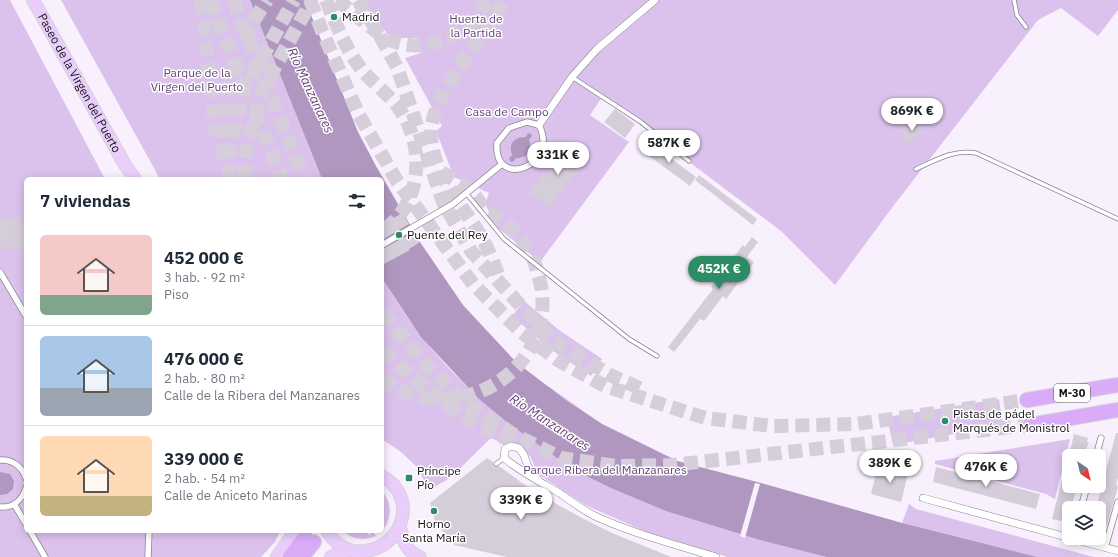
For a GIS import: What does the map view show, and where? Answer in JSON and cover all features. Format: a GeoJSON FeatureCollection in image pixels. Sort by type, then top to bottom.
{"type":"FeatureCollection","features":[{"type":"Feature","properties":{"kind":"highway","name":"M-30"},"geometry":{"type":"LineString","coordinates":[[1026,400],[1118,385]]}},
{"type":"Feature","properties":{"kind":"highway","name":"M-30"},"geometry":{"type":"LineString","coordinates":[[1030,425],[1118,410]]}},
{"type":"Feature","properties":{"kind":"highway"},"geometry":{"type":"LineString","coordinates":[[290,557],[305,537]]}},
{"type":"Feature","properties":{"kind":"highway"},"geometry":{"type":"LineString","coordinates":[[302,557],[305,537]]}},
{"type":"Feature","properties":{"kind":"main road","name":"Paseo de la Virgen del Puerto"},"geometry":{"type":"LineString","coordinates":[[34,0],[132,177]]}},
{"type":"Feature","properties":{"kind":"main road"},"geometry":{"type":"LineString","coordinates":[[384,478],[392,484],[398,493],[402,508],[400,527],[404,542],[415,555]]}},
{"type":"Feature","properties":{"kind":"main road"},"geometry":{"type":"LineString","coordinates":[[328,533],[334,541],[348,550],[365,555],[384,546],[395,536],[400,527]]}},
{"type":"Feature","properties":{"kind":"main road"},"geometry":{"type":"LineString","coordinates":[[277,557],[305,537]]}},
{"type":"Feature","properties":{"kind":"main road"},"geometry":{"type":"LineString","coordinates":[[331,557],[348,550]]}},
{"type":"Feature","properties":{"kind":"street"},"geometry":{"type":"LineString","coordinates":[[539,125],[572,77],[598,49],[656,0]]}},
{"type":"Feature","properties":{"kind":"street"},"geometry":{"type":"LineString","coordinates":[[527,122],[539,125],[544,139],[541,154],[535,162],[525,168],[515,171],[502,164],[498,157],[497,143],[509,128],[527,122]]}},
{"type":"Feature","properties":{"kind":"street"},"geometry":{"type":"LineString","coordinates":[[384,244],[453,204],[502,164]]}},
{"type":"Feature","properties":{"kind":"street"},"geometry":{"type":"LineString","coordinates":[[0,272],[24,313]]}},
{"type":"Feature","properties":{"kind":"street"},"geometry":{"type":"LineString","coordinates":[[1098,449],[1101,438]]}},
{"type":"Feature","properties":{"kind":"street"},"geometry":{"type":"LineString","coordinates":[[539,481],[528,467],[524,455],[518,448],[511,446],[506,449],[504,458],[539,481],[596,516],[634,532],[716,557]]}},
{"type":"Feature","properties":{"kind":"street"},"geometry":{"type":"LineString","coordinates":[[0,460],[12,462],[18,466],[24,475]]}},
{"type":"Feature","properties":{"kind":"street"},"geometry":{"type":"LineString","coordinates":[[0,507],[14,504],[24,495]]}},
{"type":"Feature","properties":{"kind":"street"},"geometry":{"type":"LineString","coordinates":[[923,498],[1062,536]]}},
{"type":"Feature","properties":{"kind":"street"},"geometry":{"type":"LineString","coordinates":[[1105,548],[1118,502]]}},
{"type":"Feature","properties":{"kind":"street"},"geometry":{"type":"LineString","coordinates":[[14,504],[24,521]]}},
{"type":"Feature","properties":{"kind":"street"},"geometry":{"type":"LineString","coordinates":[[31,533],[45,557]]}},
{"type":"Feature","properties":{"kind":"street"},"geometry":{"type":"LineString","coordinates":[[148,557],[149,533]]}},
{"type":"Feature","properties":{"kind":"street"},"geometry":{"type":"LineString","coordinates":[[1094,545],[1118,552]]}},
{"type":"Feature","properties":{"kind":"lane"},"geometry":{"type":"LineString","coordinates":[[1014,0],[1017,15],[1026,27]]}},
{"type":"Feature","properties":{"kind":"lane"},"geometry":{"type":"LineString","coordinates":[[572,77],[641,122],[688,162]]}},
{"type":"Feature","properties":{"kind":"lane"},"geometry":{"type":"LineString","coordinates":[[916,169],[949,155],[966,151],[976,153],[1118,219]]}},
{"type":"Feature","properties":{"kind":"lane"},"geometry":{"type":"LineString","coordinates":[[466,193],[504,239],[629,339],[657,356]]}},
{"type":"Feature","properties":{"kind":"lane"},"geometry":{"type":"LineString","coordinates":[[496,464],[504,458]]}},
{"type":"Feature","properties":{"kind":"green space"},"geometry":{"type":"Polygon","coordinates":[[[0,0],[10,0],[104,177],[24,177],[24,533],[279,533],[275,542],[261,557],[0,557],[0,0]]]}},
{"type":"Feature","properties":{"kind":"green space","name":"Parque de la Virgen del Puerto"},"geometry":{"type":"Polygon","coordinates":[[[61,0],[250,0],[321,177],[159,177],[61,0]]]}},
{"type":"Feature","properties":{"kind":"green space"},"geometry":{"type":"Polygon","coordinates":[[[359,0],[1118,0],[1118,10],[1098,36],[1061,8],[1038,20],[894,205],[835,285],[781,231],[640,125],[601,99],[590,115],[629,142],[540,262],[498,228],[485,204],[489,193],[454,177],[436,131],[442,126],[405,58],[421,53],[417,38],[391,38],[359,0]]]}},
{"type":"Feature","properties":{"kind":"green space","name":"Parque Ribera del Manzanares"},"geometry":{"type":"Polygon","coordinates":[[[384,281],[411,323],[432,349],[463,382],[508,423],[548,386],[602,424],[678,461],[902,523],[909,504],[916,509],[1094,557],[728,557],[649,533],[585,505],[538,474],[530,456],[491,438],[450,478],[429,490],[417,467],[401,452],[384,440],[384,281]]]}},
{"type":"Feature","properties":{"kind":"green space"},"geometry":{"type":"Polygon","coordinates":[[[524,301],[559,330],[602,359],[591,376],[553,351],[512,316],[524,301]]]}},
{"type":"Feature","properties":{"kind":"green space","name":"Pistas de pádel Marqués de Monistrol"},"geometry":{"type":"Polygon","coordinates":[[[999,399],[1003,425],[893,445],[887,417],[999,399]]]}},
{"type":"Feature","properties":{"kind":"green space"},"geometry":{"type":"Polygon","coordinates":[[[1070,439],[1068,449],[1062,449],[1062,471],[1055,499],[1046,494],[935,464],[935,461],[1070,439]]]}},
{"type":"Feature","properties":{"kind":"green space"},"geometry":{"type":"Polygon","coordinates":[[[384,494],[388,501],[390,511],[388,522],[384,528],[384,494]]]}},
{"type":"Feature","properties":{"kind":"green space"},"geometry":{"type":"Polygon","coordinates":[[[346,533],[367,533],[369,535],[374,533],[376,536],[367,539],[359,539],[346,533]]]}},
{"type":"Feature","properties":{"kind":"water","name":"Río Manzanares"},"geometry":{"type":"Polygon","coordinates":[[[250,0],[305,0],[358,132],[382,177],[321,177],[250,0]]]}},
{"type":"Feature","properties":{"kind":"water"},"geometry":{"type":"Polygon","coordinates":[[[528,133],[532,136],[529,140],[530,151],[523,157],[516,158],[511,162],[509,159],[512,155],[511,148],[513,142],[518,138],[526,137],[528,133]]]}},
{"type":"Feature","properties":{"kind":"water","name":"Río Manzanares"},"geometry":{"type":"Polygon","coordinates":[[[384,180],[420,242],[463,305],[516,362],[567,401],[602,424],[677,461],[902,523],[1037,557],[827,557],[760,540],[666,511],[611,488],[574,470],[508,423],[479,399],[421,337],[384,281],[384,180]]]}},
{"type":"Feature","properties":{"kind":"water"},"geometry":{"type":"Polygon","coordinates":[[[0,472],[10,474],[14,481],[13,489],[7,494],[0,495],[0,472]]]}},
{"type":"Feature","properties":{"kind":"pier"},"geometry":{"type":"Polygon","coordinates":[[[755,483],[760,484],[745,538],[740,536],[755,483]]]}},
{"type":"Feature","properties":{"kind":"building"},"geometry":{"type":"Polygon","coordinates":[[[615,109],[635,124],[625,138],[604,122],[615,109]]]}},
{"type":"Feature","properties":{"kind":"building"},"geometry":{"type":"Polygon","coordinates":[[[913,120],[923,127],[910,144],[901,137],[913,120]]]}},
{"type":"Feature","properties":{"kind":"building"},"geometry":{"type":"Polygon","coordinates":[[[649,142],[696,177],[690,186],[642,151],[649,142]]]}},
{"type":"Feature","properties":{"kind":"building"},"geometry":{"type":"Polygon","coordinates":[[[566,143],[587,159],[574,176],[573,175],[550,208],[529,193],[543,174],[546,176],[554,164],[552,163],[566,143]]]}},
{"type":"Feature","properties":{"kind":"building"},"geometry":{"type":"Polygon","coordinates":[[[699,175],[757,219],[753,225],[695,180],[699,175]]]}},
{"type":"Feature","properties":{"kind":"building"},"geometry":{"type":"Polygon","coordinates":[[[402,213],[409,224],[384,239],[384,224],[402,213]]]}},
{"type":"Feature","properties":{"kind":"building"},"geometry":{"type":"Polygon","coordinates":[[[17,217],[24,226],[24,254],[19,248],[2,250],[0,246],[0,219],[17,217]]]}},
{"type":"Feature","properties":{"kind":"building"},"geometry":{"type":"Polygon","coordinates":[[[414,232],[420,242],[409,249],[410,250],[384,264],[384,248],[414,232]]]}},
{"type":"Feature","properties":{"kind":"building"},"geometry":{"type":"Polygon","coordinates":[[[752,237],[758,242],[747,257],[754,262],[726,299],[723,296],[704,321],[700,319],[674,352],[668,347],[713,289],[711,287],[743,245],[745,247],[752,237]]]}},
{"type":"Feature","properties":{"kind":"building"},"geometry":{"type":"Polygon","coordinates":[[[1116,433],[1118,433],[1118,478],[1116,484],[1118,487],[1106,527],[1106,501],[1098,501],[1100,493],[1106,493],[1106,470],[1116,433]]]}},
{"type":"Feature","properties":{"kind":"building"},"geometry":{"type":"Polygon","coordinates":[[[1074,434],[1088,438],[1087,442],[1089,442],[1086,449],[1071,449],[1074,434]]]}},
{"type":"Feature","properties":{"kind":"building"},"geometry":{"type":"Polygon","coordinates":[[[487,458],[493,462],[494,467],[499,466],[533,491],[580,517],[612,533],[671,557],[507,557],[454,545],[435,522],[430,503],[487,458]]]}},
{"type":"Feature","properties":{"kind":"building"},"geometry":{"type":"Polygon","coordinates":[[[878,467],[908,474],[901,502],[871,494],[878,467]]]}},
{"type":"Feature","properties":{"kind":"building"},"geometry":{"type":"Polygon","coordinates":[[[936,467],[1040,494],[1036,509],[933,482],[936,467]]]}},
{"type":"Feature","properties":{"kind":"building"},"geometry":{"type":"Polygon","coordinates":[[[1062,480],[1062,493],[1075,493],[1073,501],[1062,501],[1062,521],[1052,519],[1062,480]]]}},
{"type":"Feature","properties":{"kind":"tunnel"},"geometry":{"type":"LineString","coordinates":[[201,0],[216,135]]}},
{"type":"Feature","properties":{"kind":"tunnel"},"geometry":{"type":"LineString","coordinates":[[210,0],[247,92]]}},
{"type":"Feature","properties":{"kind":"tunnel"},"geometry":{"type":"LineString","coordinates":[[233,0],[303,177]]}},
{"type":"Feature","properties":{"kind":"tunnel"},"geometry":{"type":"LineString","coordinates":[[246,40],[251,25],[267,0]]}},
{"type":"Feature","properties":{"kind":"tunnel"},"geometry":{"type":"LineString","coordinates":[[229,177],[230,150],[243,92],[294,0]]}},
{"type":"Feature","properties":{"kind":"tunnel"},"geometry":{"type":"LineString","coordinates":[[310,0],[359,115],[397,181],[473,284],[520,331],[556,359],[605,386],[705,418],[773,426],[856,424],[1027,400]]}},
{"type":"Feature","properties":{"kind":"tunnel"},"geometry":{"type":"LineString","coordinates":[[245,177],[246,150],[263,89],[312,0]]}},
{"type":"Feature","properties":{"kind":"tunnel"},"geometry":{"type":"LineString","coordinates":[[326,0],[351,54],[362,70],[398,107],[407,122],[413,138],[416,156],[416,173],[412,190],[406,206],[396,220],[384,229]]}},
{"type":"Feature","properties":{"kind":"tunnel"},"geometry":{"type":"LineString","coordinates":[[337,0],[388,39],[408,45],[436,43],[461,31],[480,12],[487,0]]}},
{"type":"Feature","properties":{"kind":"tunnel"},"geometry":{"type":"LineString","coordinates":[[358,0],[397,67],[443,202],[471,251],[550,338],[610,375],[646,391]]}},
{"type":"Feature","properties":{"kind":"tunnel"},"geometry":{"type":"LineString","coordinates":[[498,274],[482,238],[440,171],[435,158],[431,130],[434,117],[448,86],[458,69],[498,12],[503,0]]}},
{"type":"Feature","properties":{"kind":"tunnel"},"geometry":{"type":"LineString","coordinates":[[224,159],[223,121],[230,86],[238,62]]}},
{"type":"Feature","properties":{"kind":"tunnel"},"geometry":{"type":"LineString","coordinates":[[255,112],[281,177]]}},
{"type":"Feature","properties":{"kind":"tunnel"},"geometry":{"type":"LineString","coordinates":[[384,380],[410,394],[438,399],[467,396],[493,385],[516,368],[532,345],[541,317],[541,286],[537,271],[530,253],[519,236],[499,218],[484,208],[471,192],[440,171]]}},
{"type":"Feature","properties":{"kind":"tunnel"},"geometry":{"type":"LineString","coordinates":[[384,315],[431,370],[467,404],[513,434],[561,458],[617,466],[672,465],[1030,425]]}},
{"type":"Feature","properties":{"kind":"tunnel"},"geometry":{"type":"LineString","coordinates":[[384,353],[459,415],[513,442]]}},
{"type":"Feature","properties":{"kind":"place","name":"Madrid"},"geometry":{"type":"Point","coordinates":[334,17]}},
{"type":"Feature","properties":{"kind":"place","name":"Puente del Rey"},"geometry":{"type":"Point","coordinates":[399,235]}},
{"type":"Feature","properties":{"kind":"place","name":"Pistas de pádel Marqués de Monistrol"},"geometry":{"type":"Point","coordinates":[945,421]}},
{"type":"Feature","properties":{"kind":"place","name":"Príncipe Pío"},"geometry":{"type":"Point","coordinates":[409,478]}},
{"type":"Feature","properties":{"kind":"place","name":"Horno Santa María"},"geometry":{"type":"Point","coordinates":[434,511]}},
{"type":"Feature","properties":{"kind":"park label","name":"Huerta de la Partida"},"geometry":{"type":"Point","coordinates":[476,26]}},
{"type":"Feature","properties":{"kind":"park label","name":"Casa de Campo"},"geometry":{"type":"Point","coordinates":[507,112]}}]}
